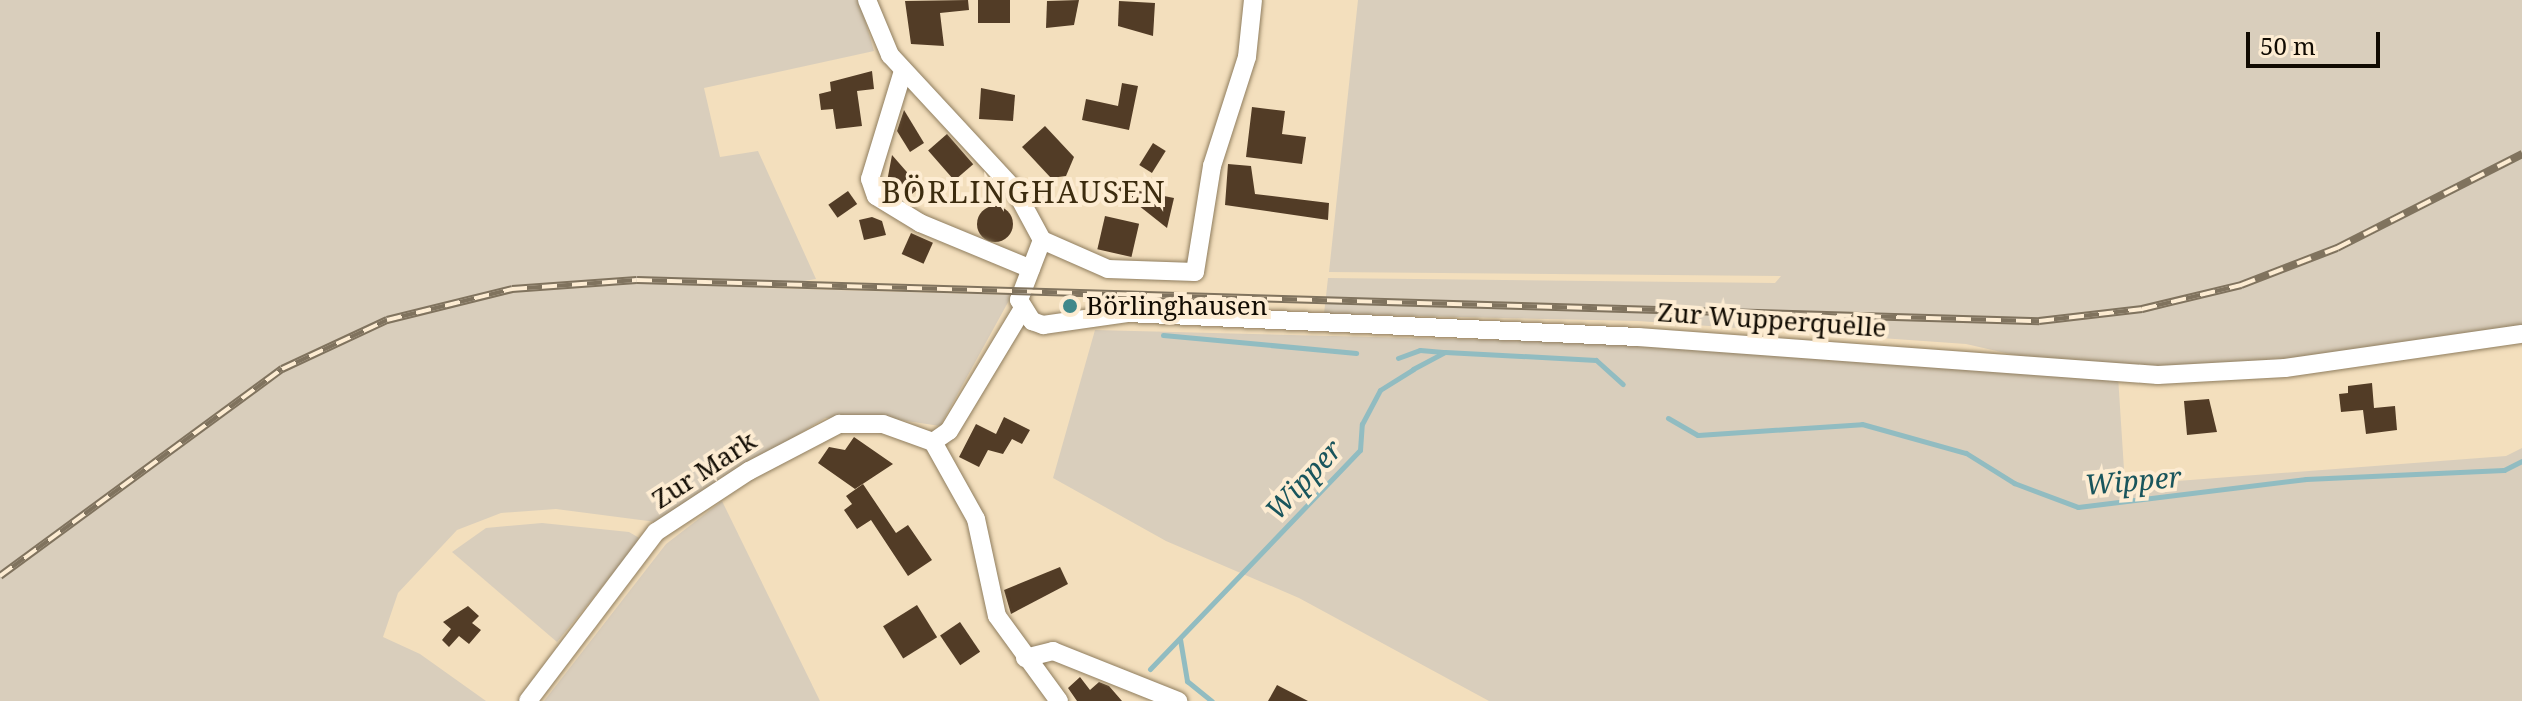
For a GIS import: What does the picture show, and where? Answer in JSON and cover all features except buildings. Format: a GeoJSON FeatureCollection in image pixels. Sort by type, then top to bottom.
{"type":"FeatureCollection","features":[{"type":"Feature","properties":{"kind":"street"},"geometry":{"type":"LineString","coordinates":[[867,0],[875,31],[903,71],[1015,190],[1042,240],[1108,269],[1195,272],[1212,166],[1247,57],[1253,0]]}},
{"type":"Feature","properties":{"kind":"street"},"geometry":{"type":"LineString","coordinates":[[903,71],[870,179],[876,196],[906,217],[1031,269]]}},
{"type":"Feature","properties":{"kind":"street"},"geometry":{"type":"LineString","coordinates":[[1042,240],[1019,300],[1022,310],[949,431],[933,442],[976,519],[997,616],[1059,701]]}},
{"type":"Feature","properties":{"kind":"street","name":"Zur Wupperquelle"},"geometry":{"type":"LineString","coordinates":[[1022,310],[1043,325],[1127,313],[1638,337],[2158,375],[2285,368],[2522,334]]}},
{"type":"Feature","properties":{"kind":"street","name":"Zur Mark"},"geometry":{"type":"LineString","coordinates":[[528,701],[656,532],[771,457],[839,424],[883,424],[933,442]]}},
{"type":"Feature","properties":{"kind":"street"},"geometry":{"type":"LineString","coordinates":[[1025,658],[1053,651],[1080,658],[1178,701]]}},
{"type":"Feature","properties":{"kind":"shaded area"},"geometry":{"type":"Polygon","coordinates":[[[0,0],[859,0],[874,51],[704,88],[720,157],[758,151],[816,279],[762,288],[1012,295],[940,426],[880,417],[825,418],[656,522],[556,509],[501,513],[457,530],[398,593],[383,637],[420,654],[486,701],[0,701],[0,0]]]}},
{"type":"Feature","properties":{"kind":"shaded area"},"geometry":{"type":"Polygon","coordinates":[[[1358,0],[2522,0],[2522,329],[2285,368],[2080,370],[1966,344],[1638,321],[1324,314],[1328,278],[1775,283],[1781,276],[1329,272],[1358,0]]]}},
{"type":"Feature","properties":{"kind":"shaded area"},"geometry":{"type":"Polygon","coordinates":[[[1095,330],[1650,344],[2118,376],[2125,485],[2506,456],[2522,448],[2522,701],[1489,701],[1299,598],[1166,541],[1053,478],[1095,330]]]}},
{"type":"Feature","properties":{"kind":"shaded area"},"geometry":{"type":"Polygon","coordinates":[[[722,501],[820,701],[544,701],[666,544],[722,501]]]}},
{"type":"Feature","properties":{"kind":"shaded area"},"geometry":{"type":"Polygon","coordinates":[[[542,523],[629,532],[641,539],[557,642],[452,552],[486,528],[542,523]]]}},
{"type":"Feature","properties":{"kind":"waterway"},"geometry":{"type":"LineString","coordinates":[[1163,335],[1356,353]]}},
{"type":"Feature","properties":{"kind":"waterway"},"geometry":{"type":"LineString","coordinates":[[1398,358],[1420,350],[1443,352]]}},
{"type":"Feature","properties":{"kind":"waterway","name":"Wipper"},"geometry":{"type":"LineString","coordinates":[[1150,669],[1360,450],[1362,424],[1380,390],[1413,369],[1445,352],[1596,360],[1623,384]]}},
{"type":"Feature","properties":{"kind":"waterway","name":"Wipper"},"geometry":{"type":"LineString","coordinates":[[1668,418],[1698,435],[1862,424],[1966,453],[2014,483],[2078,507],[2306,479],[2504,470],[2522,461]]}},
{"type":"Feature","properties":{"kind":"waterway"},"geometry":{"type":"LineString","coordinates":[[1180,639],[1187,681],[1212,701]]}},
{"type":"Feature","properties":{"kind":"railway"},"geometry":{"type":"LineString","coordinates":[[0,576],[282,369],[387,320],[512,289],[637,280],[2039,321],[2142,309],[2241,285],[2337,248],[2522,154]]}},
{"type":"Feature","properties":{"kind":"place","name":"Börlinghausen"},"geometry":{"type":"Point","coordinates":[1070,306]}},
{"type":"Feature","properties":{"kind":"district","name":"BÖRLINGHAUSEN"},"geometry":{"type":"Point","coordinates":[1024,192]}}]}
